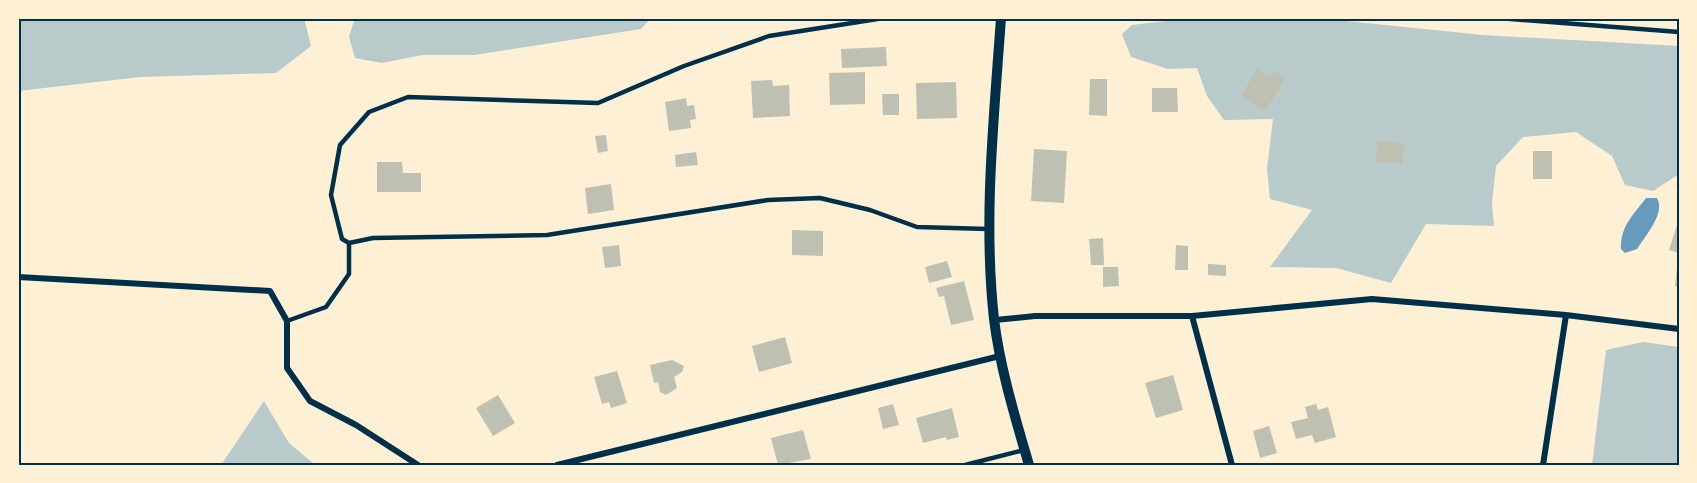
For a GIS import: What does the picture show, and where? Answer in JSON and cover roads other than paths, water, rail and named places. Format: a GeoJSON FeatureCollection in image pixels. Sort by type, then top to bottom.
{"type":"FeatureCollection","features":[{"type":"Feature","properties":{"kind":"street"},"geometry":{"type":"LineString","coordinates":[[1001,18],[988,229],[1000,356],[1029,465]]}},
{"type":"Feature","properties":{"kind":"street"},"geometry":{"type":"LineString","coordinates":[[18,277],[270,291],[287,321],[287,368],[310,401],[356,425],[418,465]]}},
{"type":"Feature","properties":{"kind":"street"},"geometry":{"type":"LineString","coordinates":[[995,320],[1035,316],[1192,316],[1372,299],[1566,315],[1679,329]]}},
{"type":"Feature","properties":{"kind":"street"},"geometry":{"type":"LineString","coordinates":[[1543,465],[1566,315]]}},
{"type":"Feature","properties":{"kind":"street"},"geometry":{"type":"LineString","coordinates":[[1192,316],[1232,465]]}},
{"type":"Feature","properties":{"kind":"street"},"geometry":{"type":"LineString","coordinates":[[557,465],[1000,356]]}},
{"type":"Feature","properties":{"kind":"lane"},"geometry":{"type":"LineString","coordinates":[[884,18],[769,36],[684,66],[598,103],[408,97],[369,111],[340,145],[331,195],[342,239],[349,243],[373,238],[547,235],[768,200],[820,198],[870,210],[917,227],[988,229]]}},
{"type":"Feature","properties":{"kind":"lane"},"geometry":{"type":"LineString","coordinates":[[1498,18],[1679,32]]}},
{"type":"Feature","properties":{"kind":"lane"},"geometry":{"type":"LineString","coordinates":[[287,321],[326,307],[349,274],[349,243]]}},
{"type":"Feature","properties":{"kind":"lane"},"geometry":{"type":"LineString","coordinates":[[965,465],[1024,450]]}},
{"type":"Feature","properties":{"kind":"water"},"geometry":{"type":"Polygon","coordinates":[[[1646,198],[1657,198],[1659,210],[1657,217],[1637,249],[1625,253],[1621,249],[1621,241],[1625,228],[1646,198]]]}}]}
